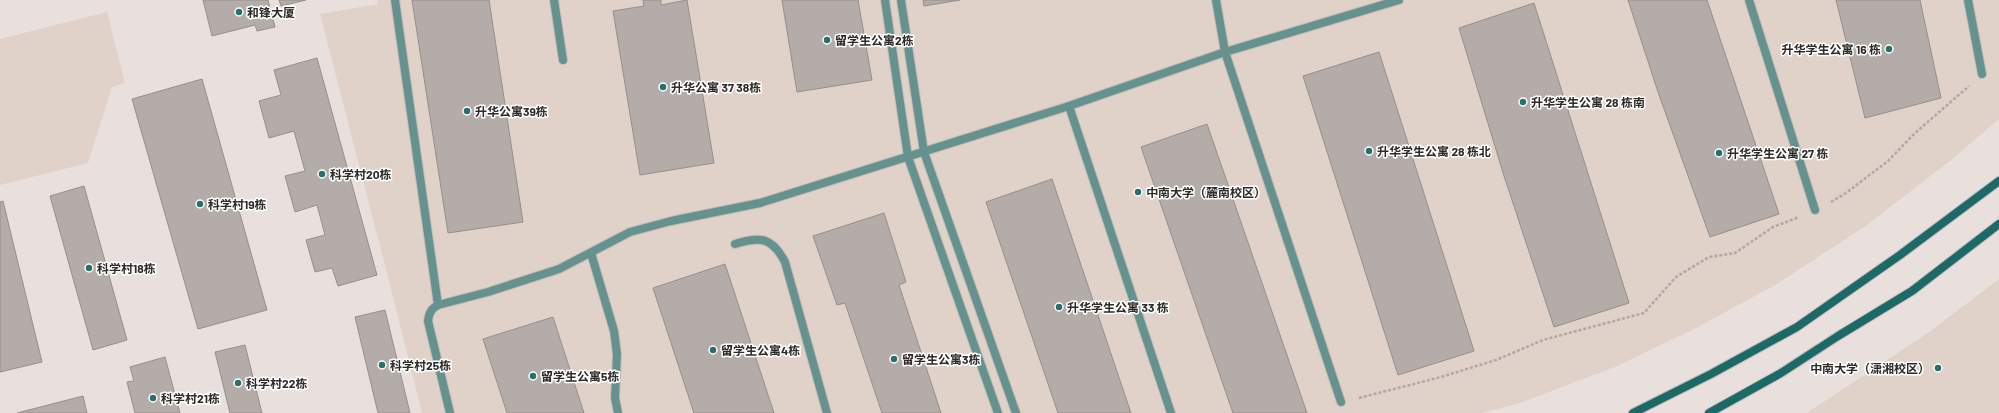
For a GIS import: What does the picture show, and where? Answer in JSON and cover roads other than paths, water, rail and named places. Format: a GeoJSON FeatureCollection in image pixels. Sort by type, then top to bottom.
{"type":"FeatureCollection","features":[{"type":"Feature","properties":{"kind":"main road"},"geometry":{"type":"LineString","coordinates":[[1633,413],[1711,374],[1797,327],[1900,255],[1999,181]]}},
{"type":"Feature","properties":{"kind":"main road"},"geometry":{"type":"LineString","coordinates":[[1709,413],[1781,373],[1912,291],[1999,224]]}},
{"type":"Feature","properties":{"kind":"street"},"geometry":{"type":"LineString","coordinates":[[395,0],[438,305]]}},
{"type":"Feature","properties":{"kind":"street"},"geometry":{"type":"LineString","coordinates":[[554,0],[563,60]]}},
{"type":"Feature","properties":{"kind":"street"},"geometry":{"type":"LineString","coordinates":[[885,0],[908,156],[998,413]]}},
{"type":"Feature","properties":{"kind":"street"},"geometry":{"type":"LineString","coordinates":[[901,0],[924,152],[1016,413]]}},
{"type":"Feature","properties":{"kind":"street"},"geometry":{"type":"LineString","coordinates":[[1216,0],[1225,52],[1341,402]]}},
{"type":"Feature","properties":{"kind":"street"},"geometry":{"type":"LineString","coordinates":[[450,413],[428,321],[432,308],[438,305],[540,276],[559,269],[630,232],[671,220],[760,203],[1069,106],[1225,52],[1399,0]]}},
{"type":"Feature","properties":{"kind":"street"},"geometry":{"type":"LineString","coordinates":[[1749,0],[1815,210]]}},
{"type":"Feature","properties":{"kind":"street"},"geometry":{"type":"LineString","coordinates":[[1968,0],[1982,74]]}},
{"type":"Feature","properties":{"kind":"street"},"geometry":{"type":"LineString","coordinates":[[1069,106],[1171,413]]}},
{"type":"Feature","properties":{"kind":"street"},"geometry":{"type":"LineString","coordinates":[[735,244],[748,239],[760,239],[770,242],[779,250],[785,262],[827,413]]}},
{"type":"Feature","properties":{"kind":"street"},"geometry":{"type":"LineString","coordinates":[[591,253],[614,331],[617,354],[615,398],[618,413]]}},
{"type":"Feature","properties":{"kind":"place","name":"和锋大厦"},"geometry":{"type":"Point","coordinates":[239,12]}},
{"type":"Feature","properties":{"kind":"place","name":"留学生公寓2栋"},"geometry":{"type":"Point","coordinates":[827,40]}},
{"type":"Feature","properties":{"kind":"place","name":"升华学生公寓 16 栋"},"geometry":{"type":"Point","coordinates":[1889,49]}},
{"type":"Feature","properties":{"kind":"place","name":"升华公寓 37 38栋"},"geometry":{"type":"Point","coordinates":[663,87]}},
{"type":"Feature","properties":{"kind":"place","name":"升华学生公寓 28 栋南"},"geometry":{"type":"Point","coordinates":[1523,102]}},
{"type":"Feature","properties":{"kind":"place","name":"升华公寓39栋"},"geometry":{"type":"Point","coordinates":[467,111]}},
{"type":"Feature","properties":{"kind":"place","name":"升华学生公寓 28 栋北"},"geometry":{"type":"Point","coordinates":[1369,151]}},
{"type":"Feature","properties":{"kind":"place","name":"升华学生公寓 27 栋"},"geometry":{"type":"Point","coordinates":[1719,153]}},
{"type":"Feature","properties":{"kind":"place","name":"科学村20栋"},"geometry":{"type":"Point","coordinates":[322,174]}},
{"type":"Feature","properties":{"kind":"place","name":"中南大学（麓南校区）"},"geometry":{"type":"Point","coordinates":[1138,192]}},
{"type":"Feature","properties":{"kind":"place","name":"科学村19栋"},"geometry":{"type":"Point","coordinates":[200,204]}},
{"type":"Feature","properties":{"kind":"place","name":"科学村18栋"},"geometry":{"type":"Point","coordinates":[89,268]}},
{"type":"Feature","properties":{"kind":"place","name":"升华学生公寓 33 栋"},"geometry":{"type":"Point","coordinates":[1059,307]}},
{"type":"Feature","properties":{"kind":"place","name":"留学生公寓4栋"},"geometry":{"type":"Point","coordinates":[713,350]}},
{"type":"Feature","properties":{"kind":"place","name":"留学生公寓3栋"},"geometry":{"type":"Point","coordinates":[894,359]}},
{"type":"Feature","properties":{"kind":"place","name":"科学村25栋"},"geometry":{"type":"Point","coordinates":[382,365]}},
{"type":"Feature","properties":{"kind":"place","name":"中南大学（潇湘校区）"},"geometry":{"type":"Point","coordinates":[1938,368]}},
{"type":"Feature","properties":{"kind":"place","name":"留学生公寓5栋"},"geometry":{"type":"Point","coordinates":[533,376]}},
{"type":"Feature","properties":{"kind":"place","name":"科学村22栋"},"geometry":{"type":"Point","coordinates":[238,383]}},
{"type":"Feature","properties":{"kind":"place","name":"科学村21栋"},"geometry":{"type":"Point","coordinates":[153,398]}}]}
